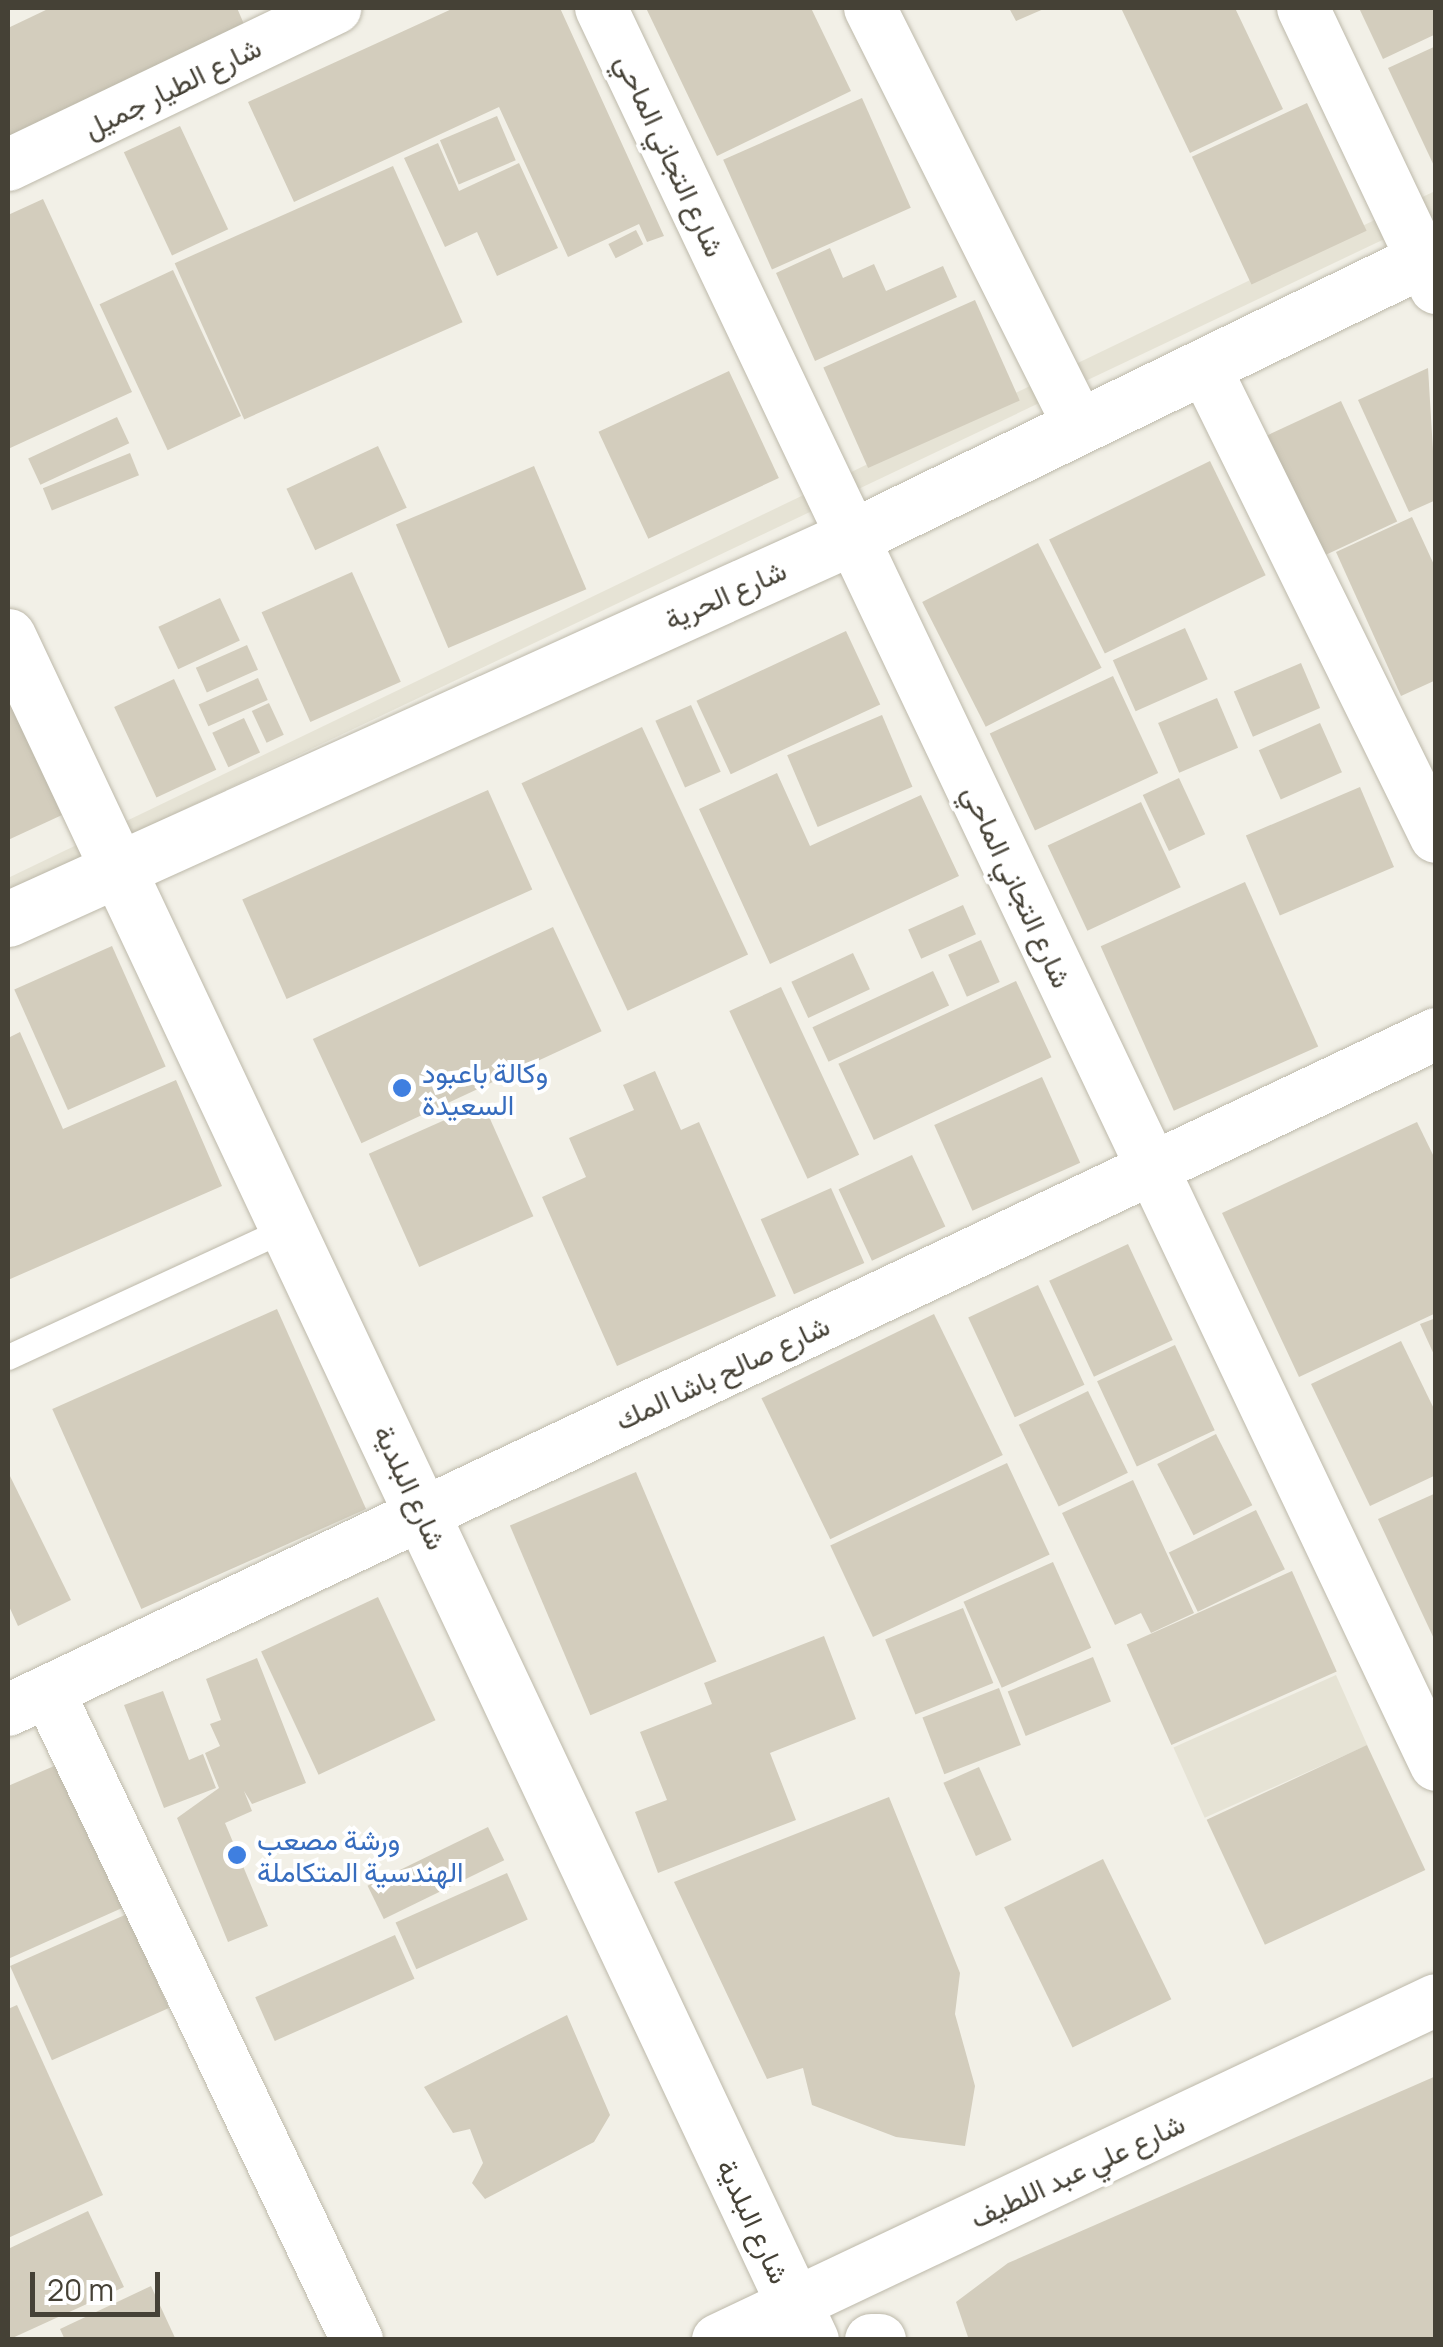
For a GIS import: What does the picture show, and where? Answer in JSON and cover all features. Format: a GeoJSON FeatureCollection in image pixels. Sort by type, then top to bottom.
{"type":"FeatureCollection","features":[{"type":"Feature","properties":{"kind":"street","name":"شارع التجاني الماحي"},"geometry":{"type":"LineString","coordinates":[[601,8],[1436,1765]]}},
{"type":"Feature","properties":{"kind":"street"},"geometry":{"type":"LineString","coordinates":[[870,8],[1080,427]]}},
{"type":"Feature","properties":{"kind":"street"},"geometry":{"type":"LineString","coordinates":[[1303,8],[1431,267]]}},
{"type":"Feature","properties":{"kind":"street","name":"شارع الطيار جميل"},"geometry":{"type":"LineString","coordinates":[[8,166],[310,13]]}},
{"type":"Feature","properties":{"kind":"street","name":"شارع الحرية"},"geometry":{"type":"LineString","coordinates":[[8,919],[115,867],[852,537],[1204,366],[1431,267]]}},
{"type":"Feature","properties":{"kind":"street"},"geometry":{"type":"LineString","coordinates":[[1204,366],[1436,837]]}},
{"type":"Feature","properties":{"kind":"street","name":"شارع البلدية"},"geometry":{"type":"LineString","coordinates":[[8,636],[802,2322]]}},
{"type":"Feature","properties":{"kind":"street","name":"شارع صالح باشا المك"},"geometry":{"type":"LineString","coordinates":[[28,1700],[1436,1034]]}},
{"type":"Feature","properties":{"kind":"street"},"geometry":{"type":"LineString","coordinates":[[28,1700],[357,2340]]}},
{"type":"Feature","properties":{"kind":"street","name":"شارع علي عبد اللطيف"},"geometry":{"type":"LineString","coordinates":[[718,2340],[802,2322],[1436,2000]]}},
{"type":"Feature","properties":{"kind":"street"},"geometry":{"type":"LineString","coordinates":[[871,2340],[880,2340]]}},
{"type":"Feature","properties":{"kind":"lane"},"geometry":{"type":"LineString","coordinates":[[8,1357],[288,1228]]}},
{"type":"Feature","properties":{"kind":"shaded area"},"geometry":{"type":"Polygon","coordinates":[[[1435,191],[1435,215],[8,893],[8,878],[1435,191]]]}},
{"type":"Feature","properties":{"kind":"shaded area"},"geometry":{"type":"Polygon","coordinates":[[[1336,1675],[1367,1745],[1205,1818],[1173,1747],[1336,1675]]]}},
{"type":"Feature","properties":{"kind":"building"},"geometry":{"type":"Polygon","coordinates":[[[50,8],[237,8],[247,31],[8,151],[8,28],[50,8]]]}},
{"type":"Feature","properties":{"kind":"building"},"geometry":{"type":"Polygon","coordinates":[[[454,8],[560,8],[664,236],[647,242],[639,224],[568,257],[499,107],[294,202],[248,102],[454,8]]]}},
{"type":"Feature","properties":{"kind":"building"},"geometry":{"type":"Polygon","coordinates":[[[646,8],[811,8],[851,91],[717,156],[646,8]]]}},
{"type":"Feature","properties":{"kind":"building"},"geometry":{"type":"Polygon","coordinates":[[[1009,8],[1046,8],[1016,21],[1009,8]]]}},
{"type":"Feature","properties":{"kind":"building"},"geometry":{"type":"Polygon","coordinates":[[[1121,8],[1235,8],[1283,109],[1190,153],[1121,8]]]}},
{"type":"Feature","properties":{"kind":"building"},"geometry":{"type":"Polygon","coordinates":[[[1359,8],[1436,8],[1436,34],[1383,59],[1359,8]]]}},
{"type":"Feature","properties":{"kind":"building"},"geometry":{"type":"Polygon","coordinates":[[[1436,46],[1436,170],[1388,68],[1436,46]]]}},
{"type":"Feature","properties":{"kind":"building"},"geometry":{"type":"Polygon","coordinates":[[[862,98],[911,208],[772,269],[723,160],[862,98]]]}},
{"type":"Feature","properties":{"kind":"building"},"geometry":{"type":"Polygon","coordinates":[[[1307,103],[1367,231],[1251,284],[1192,157],[1307,103]]]}},
{"type":"Feature","properties":{"kind":"building"},"geometry":{"type":"Polygon","coordinates":[[[497,116],[516,160],[459,184],[440,140],[497,116]]]}},
{"type":"Feature","properties":{"kind":"building"},"geometry":{"type":"Polygon","coordinates":[[[180,126],[228,229],[172,256],[124,152],[180,126]]]}},
{"type":"Feature","properties":{"kind":"building"},"geometry":{"type":"Polygon","coordinates":[[[438,143],[459,191],[519,163],[558,248],[497,276],[477,232],[445,247],[404,158],[438,143]]]}},
{"type":"Feature","properties":{"kind":"building"},"geometry":{"type":"Polygon","coordinates":[[[393,166],[463,322],[244,419],[175,263],[393,166]]]}},
{"type":"Feature","properties":{"kind":"building"},"geometry":{"type":"Polygon","coordinates":[[[43,199],[132,392],[8,449],[8,215],[43,199]]]}},
{"type":"Feature","properties":{"kind":"building"},"geometry":{"type":"Polygon","coordinates":[[[636,230],[643,244],[616,258],[608,244],[636,230]]]}},
{"type":"Feature","properties":{"kind":"building"},"geometry":{"type":"Polygon","coordinates":[[[830,248],[843,278],[874,264],[886,291],[943,266],[957,297],[815,361],[776,273],[830,248]]]}},
{"type":"Feature","properties":{"kind":"building"},"geometry":{"type":"Polygon","coordinates":[[[173,270],[241,416],[168,450],[100,304],[173,270]]]}},
{"type":"Feature","properties":{"kind":"building"},"geometry":{"type":"Polygon","coordinates":[[[975,300],[1020,400],[868,468],[823,368],[975,300]]]}},
{"type":"Feature","properties":{"kind":"building"},"geometry":{"type":"Polygon","coordinates":[[[1428,368],[1436,500],[1409,512],[1358,400],[1428,368]]]}},
{"type":"Feature","properties":{"kind":"building"},"geometry":{"type":"Polygon","coordinates":[[[729,371],[779,478],[648,539],[598,432],[729,371]]]}},
{"type":"Feature","properties":{"kind":"building"},"geometry":{"type":"Polygon","coordinates":[[[1341,401],[1397,522],[1312,561],[1256,441],[1341,401]]]}},
{"type":"Feature","properties":{"kind":"building"},"geometry":{"type":"Polygon","coordinates":[[[117,417],[129,443],[40,485],[28,458],[117,417]]]}},
{"type":"Feature","properties":{"kind":"building"},"geometry":{"type":"Polygon","coordinates":[[[378,446],[407,508],[315,550],[286,489],[378,446]]]}},
{"type":"Feature","properties":{"kind":"building"},"geometry":{"type":"Polygon","coordinates":[[[130,453],[139,475],[52,510],[43,488],[130,453]]]}},
{"type":"Feature","properties":{"kind":"building"},"geometry":{"type":"Polygon","coordinates":[[[1210,461],[1266,575],[1105,654],[1049,539],[1210,461]]]}},
{"type":"Feature","properties":{"kind":"building"},"geometry":{"type":"Polygon","coordinates":[[[534,466],[586,589],[448,648],[396,525],[534,466]]]}},
{"type":"Feature","properties":{"kind":"building"},"geometry":{"type":"Polygon","coordinates":[[[1412,517],[1436,569],[1436,680],[1401,696],[1336,552],[1412,517]]]}},
{"type":"Feature","properties":{"kind":"building"},"geometry":{"type":"Polygon","coordinates":[[[1038,543],[1102,668],[986,727],[922,602],[1038,543]]]}},
{"type":"Feature","properties":{"kind":"building"},"geometry":{"type":"Polygon","coordinates":[[[352,572],[401,682],[310,722],[262,612],[352,572]]]}},
{"type":"Feature","properties":{"kind":"building"},"geometry":{"type":"Polygon","coordinates":[[[220,598],[240,641],[178,669],[158,627],[220,598]]]}},
{"type":"Feature","properties":{"kind":"building"},"geometry":{"type":"Polygon","coordinates":[[[1185,628],[1208,679],[1136,711],[1113,660],[1185,628]]]}},
{"type":"Feature","properties":{"kind":"building"},"geometry":{"type":"Polygon","coordinates":[[[846,631],[880,704],[731,774],[696,701],[846,631]]]}},
{"type":"Feature","properties":{"kind":"building"},"geometry":{"type":"Polygon","coordinates":[[[247,645],[258,670],[207,692],[196,668],[247,645]]]}},
{"type":"Feature","properties":{"kind":"building"},"geometry":{"type":"Polygon","coordinates":[[[1301,663],[1320,708],[1253,737],[1234,692],[1301,663]]]}},
{"type":"Feature","properties":{"kind":"building"},"geometry":{"type":"Polygon","coordinates":[[[1113,676],[1158,773],[1035,830],[990,733],[1113,676]]]}},
{"type":"Feature","properties":{"kind":"building"},"geometry":{"type":"Polygon","coordinates":[[[258,678],[268,700],[208,726],[199,704],[258,678]]]}},
{"type":"Feature","properties":{"kind":"building"},"geometry":{"type":"Polygon","coordinates":[[[174,679],[216,770],[156,798],[114,707],[174,679]]]}},
{"type":"Feature","properties":{"kind":"building"},"geometry":{"type":"Polygon","coordinates":[[[8,696],[62,815],[8,840],[8,696]]]}},
{"type":"Feature","properties":{"kind":"building"},"geometry":{"type":"Polygon","coordinates":[[[1217,698],[1238,748],[1179,773],[1158,723],[1217,698]]]}},
{"type":"Feature","properties":{"kind":"building"},"geometry":{"type":"Polygon","coordinates":[[[269,703],[284,735],[267,743],[252,711],[269,703]]]}},
{"type":"Feature","properties":{"kind":"building"},"geometry":{"type":"Polygon","coordinates":[[[691,705],[721,772],[685,788],[655,721],[691,705]]]}},
{"type":"Feature","properties":{"kind":"building"},"geometry":{"type":"Polygon","coordinates":[[[882,715],[912,787],[818,827],[787,755],[882,715]]]}},
{"type":"Feature","properties":{"kind":"building"},"geometry":{"type":"Polygon","coordinates":[[[244,718],[260,752],[228,767],[212,733],[244,718]]]}},
{"type":"Feature","properties":{"kind":"building"},"geometry":{"type":"Polygon","coordinates":[[[1320,723],[1342,772],[1281,800],[1259,750],[1320,723]]]}},
{"type":"Feature","properties":{"kind":"building"},"geometry":{"type":"Polygon","coordinates":[[[642,727],[748,954],[628,1011],[521,783],[642,727]]]}},
{"type":"Feature","properties":{"kind":"building"},"geometry":{"type":"Polygon","coordinates":[[[777,773],[810,846],[921,795],[959,876],[770,964],[699,809],[777,773]]]}},
{"type":"Feature","properties":{"kind":"building"},"geometry":{"type":"Polygon","coordinates":[[[1179,778],[1205,834],[1169,851],[1143,795],[1179,778]]]}},
{"type":"Feature","properties":{"kind":"building"},"geometry":{"type":"Polygon","coordinates":[[[1360,787],[1394,867],[1280,916],[1246,835],[1360,787]]]}},
{"type":"Feature","properties":{"kind":"building"},"geometry":{"type":"Polygon","coordinates":[[[488,790],[532,890],[287,999],[242,899],[488,790]]]}},
{"type":"Feature","properties":{"kind":"building"},"geometry":{"type":"Polygon","coordinates":[[[1141,802],[1181,887],[1087,931],[1048,846],[1141,802]]]}},
{"type":"Feature","properties":{"kind":"building"},"geometry":{"type":"Polygon","coordinates":[[[1245,882],[1318,1046],[1174,1111],[1101,946],[1245,882]]]}},
{"type":"Feature","properties":{"kind":"building"},"geometry":{"type":"Polygon","coordinates":[[[963,905],[976,934],[921,959],[908,929],[963,905]]]}},
{"type":"Feature","properties":{"kind":"building"},"geometry":{"type":"Polygon","coordinates":[[[553,927],[602,1031],[361,1143],[313,1039],[553,927]]]}},
{"type":"Feature","properties":{"kind":"building"},"geometry":{"type":"Polygon","coordinates":[[[981,940],[1000,982],[967,997],[948,955],[981,940]]]}},
{"type":"Feature","properties":{"kind":"building"},"geometry":{"type":"Polygon","coordinates":[[[112,946],[166,1067],[68,1110],[14,990],[112,946]]]}},
{"type":"Feature","properties":{"kind":"building"},"geometry":{"type":"Polygon","coordinates":[[[853,953],[870,989],[808,1018],[791,982],[853,953]]]}},
{"type":"Feature","properties":{"kind":"building"},"geometry":{"type":"Polygon","coordinates":[[[933,971],[949,1005],[829,1062],[812,1027],[933,971]]]}},
{"type":"Feature","properties":{"kind":"building"},"geometry":{"type":"Polygon","coordinates":[[[1016,981],[1051,1057],[874,1140],[838,1064],[1016,981]]]}},
{"type":"Feature","properties":{"kind":"building"},"geometry":{"type":"Polygon","coordinates":[[[781,987],[859,1155],[808,1179],[729,1011],[781,987]]]}},
{"type":"Feature","properties":{"kind":"building"},"geometry":{"type":"Polygon","coordinates":[[[20,1032],[63,1129],[176,1080],[222,1186],[8,1280],[8,1038],[20,1032]]]}},
{"type":"Feature","properties":{"kind":"building"},"geometry":{"type":"Polygon","coordinates":[[[655,1071],[681,1130],[699,1122],[776,1296],[617,1366],[542,1197],[586,1177],[569,1138],[634,1110],[623,1085],[655,1071]]]}},
{"type":"Feature","properties":{"kind":"building"},"geometry":{"type":"Polygon","coordinates":[[[1042,1077],[1080,1163],[972,1211],[934,1125],[1042,1077]]]}},
{"type":"Feature","properties":{"kind":"building"},"geometry":{"type":"Polygon","coordinates":[[[483,1103],[533,1216],[419,1267],[369,1154],[483,1103]]]}},
{"type":"Feature","properties":{"kind":"building"},"geometry":{"type":"Polygon","coordinates":[[[1417,1122],[1436,1161],[1436,1313],[1299,1377],[1222,1213],[1417,1122]]]}},
{"type":"Feature","properties":{"kind":"building"},"geometry":{"type":"Polygon","coordinates":[[[912,1155],[945,1227],[872,1261],[839,1189],[912,1155]]]}},
{"type":"Feature","properties":{"kind":"building"},"geometry":{"type":"Polygon","coordinates":[[[831,1188],[864,1263],[794,1294],[761,1219],[831,1188]]]}},
{"type":"Feature","properties":{"kind":"building"},"geometry":{"type":"Polygon","coordinates":[[[1128,1244],[1173,1340],[1094,1377],[1049,1281],[1128,1244]]]}},
{"type":"Feature","properties":{"kind":"building"},"geometry":{"type":"Polygon","coordinates":[[[1038,1285],[1084,1385],[1015,1417],[968,1318],[1038,1285]]]}},
{"type":"Feature","properties":{"kind":"building"},"geometry":{"type":"Polygon","coordinates":[[[277,1309],[366,1509],[141,1609],[52,1409],[277,1309]]]}},
{"type":"Feature","properties":{"kind":"building"},"geometry":{"type":"Polygon","coordinates":[[[934,1314],[1003,1455],[830,1539],[761,1398],[934,1314]]]}},
{"type":"Feature","properties":{"kind":"building"},"geometry":{"type":"Polygon","coordinates":[[[1436,1318],[1436,1359],[1420,1324],[1436,1318]]]}},
{"type":"Feature","properties":{"kind":"building"},"geometry":{"type":"Polygon","coordinates":[[[1401,1341],[1436,1413],[1436,1475],[1370,1506],[1311,1384],[1401,1341]]]}},
{"type":"Feature","properties":{"kind":"building"},"geometry":{"type":"Polygon","coordinates":[[[1175,1345],[1215,1430],[1137,1467],[1097,1381],[1175,1345]]]}},
{"type":"Feature","properties":{"kind":"building"},"geometry":{"type":"Polygon","coordinates":[[[1088,1391],[1128,1473],[1059,1507],[1019,1425],[1088,1391]]]}},
{"type":"Feature","properties":{"kind":"building"},"geometry":{"type":"Polygon","coordinates":[[[1216,1434],[1252,1505],[1194,1535],[1157,1464],[1216,1434]]]}},
{"type":"Feature","properties":{"kind":"building"},"geometry":{"type":"Polygon","coordinates":[[[1007,1463],[1050,1555],[873,1637],[830,1545],[1007,1463]]]}},
{"type":"Feature","properties":{"kind":"building"},"geometry":{"type":"Polygon","coordinates":[[[8,1472],[71,1600],[18,1626],[8,1604],[8,1472]]]}},
{"type":"Feature","properties":{"kind":"building"},"geometry":{"type":"Polygon","coordinates":[[[636,1472],[716,1662],[590,1715],[510,1526],[636,1472]]]}},
{"type":"Feature","properties":{"kind":"building"},"geometry":{"type":"Polygon","coordinates":[[[1133,1480],[1194,1613],[1151,1633],[1141,1613],[1115,1625],[1062,1513],[1133,1480]]]}},
{"type":"Feature","properties":{"kind":"building"},"geometry":{"type":"Polygon","coordinates":[[[1436,1493],[1436,1643],[1378,1519],[1436,1493]]]}},
{"type":"Feature","properties":{"kind":"building"},"geometry":{"type":"Polygon","coordinates":[[[1256,1510],[1285,1569],[1198,1612],[1169,1553],[1256,1510]]]}},
{"type":"Feature","properties":{"kind":"building"},"geometry":{"type":"Polygon","coordinates":[[[1053,1562],[1091,1648],[1002,1688],[963,1602],[1053,1562]]]}},
{"type":"Feature","properties":{"kind":"building"},"geometry":{"type":"Polygon","coordinates":[[[1292,1571],[1337,1671],[1171,1745],[1127,1645],[1292,1571]]]}},
{"type":"Feature","properties":{"kind":"building"},"geometry":{"type":"Polygon","coordinates":[[[378,1597],[435,1720],[319,1775],[261,1652],[378,1597]]]}},
{"type":"Feature","properties":{"kind":"building"},"geometry":{"type":"Polygon","coordinates":[[[963,1608],[993,1683],[915,1715],[885,1639],[963,1608]]]}},
{"type":"Feature","properties":{"kind":"building"},"geometry":{"type":"Polygon","coordinates":[[[824,1636],[856,1719],[770,1753],[796,1820],[658,1873],[635,1812],[667,1800],[640,1732],[712,1704],[704,1683],[824,1636]]]}},
{"type":"Feature","properties":{"kind":"building"},"geometry":{"type":"Polygon","coordinates":[[[1093,1657],[1111,1702],[1026,1736],[1008,1691],[1093,1657]]]}},
{"type":"Feature","properties":{"kind":"building"},"geometry":{"type":"Polygon","coordinates":[[[257,1658],[306,1783],[252,1804],[244,1791],[252,1811],[225,1823],[268,1926],[228,1942],[177,1818],[219,1788],[205,1753],[220,1746],[210,1724],[221,1720],[206,1679],[257,1658]]]}},
{"type":"Feature","properties":{"kind":"building"},"geometry":{"type":"Polygon","coordinates":[[[999,1688],[1021,1745],[944,1774],[922,1717],[999,1688]]]}},
{"type":"Feature","properties":{"kind":"building"},"geometry":{"type":"Polygon","coordinates":[[[163,1691],[189,1760],[203,1754],[216,1788],[164,1808],[124,1705],[163,1691]]]}},
{"type":"Feature","properties":{"kind":"building"},"geometry":{"type":"Polygon","coordinates":[[[1367,1745],[1425,1870],[1265,1945],[1207,1820],[1367,1745]]]}},
{"type":"Feature","properties":{"kind":"building"},"geometry":{"type":"Polygon","coordinates":[[[68,1760],[131,1904],[8,1959],[8,1786],[68,1760]]]}},
{"type":"Feature","properties":{"kind":"building"},"geometry":{"type":"Polygon","coordinates":[[[979,1767],[1012,1840],[976,1856],[943,1783],[979,1767]]]}},
{"type":"Feature","properties":{"kind":"building"},"geometry":{"type":"Polygon","coordinates":[[[889,1797],[960,1973],[955,2014],[975,2086],[965,2146],[896,2137],[812,2105],[803,2068],[767,2079],[674,1882],[889,1797]]]}},
{"type":"Feature","properties":{"kind":"building"},"geometry":{"type":"Polygon","coordinates":[[[488,1827],[504,1860],[384,1919],[368,1886],[488,1827]]]}},
{"type":"Feature","properties":{"kind":"building"},"geometry":{"type":"Polygon","coordinates":[[[1103,1859],[1171,1999],[1073,2047],[1004,1907],[1103,1859]]]}},
{"type":"Feature","properties":{"kind":"building"},"geometry":{"type":"Polygon","coordinates":[[[507,1873],[528,1920],[416,1969],[396,1923],[507,1873]]]}},
{"type":"Feature","properties":{"kind":"building"},"geometry":{"type":"Polygon","coordinates":[[[127,1914],[169,2008],[52,2060],[10,1966],[127,1914]]]}},
{"type":"Feature","properties":{"kind":"building"},"geometry":{"type":"Polygon","coordinates":[[[395,1935],[415,1979],[275,2041],[255,1997],[395,1935]]]}},
{"type":"Feature","properties":{"kind":"building"},"geometry":{"type":"Polygon","coordinates":[[[17,2005],[103,2195],[8,2238],[8,2009],[17,2005]]]}},
{"type":"Feature","properties":{"kind":"building"},"geometry":{"type":"Polygon","coordinates":[[[567,2015],[610,2115],[594,2142],[485,2199],[472,2183],[483,2163],[470,2129],[453,2133],[424,2087],[567,2015]]]}},
{"type":"Feature","properties":{"kind":"building"},"geometry":{"type":"Polygon","coordinates":[[[1436,2076],[1436,2340],[969,2340],[956,2302],[1008,2263],[1436,2076]]]}},
{"type":"Feature","properties":{"kind":"building"},"geometry":{"type":"Polygon","coordinates":[[[88,2211],[124,2287],[8,2340],[8,2249],[88,2211]]]}},
{"type":"Feature","properties":{"kind":"building"},"geometry":{"type":"Polygon","coordinates":[[[151,2286],[176,2340],[65,2340],[60,2329],[151,2286]]]}},
{"type":"Feature","properties":{"kind":"place","name":"وكالة باعبود السعيدة"},"geometry":{"type":"Point","coordinates":[402,1088]}},
{"type":"Feature","properties":{"kind":"place","name":"ورشة مصعب الهندسية المتكاملة"},"geometry":{"type":"Point","coordinates":[237,1855]}}]}
